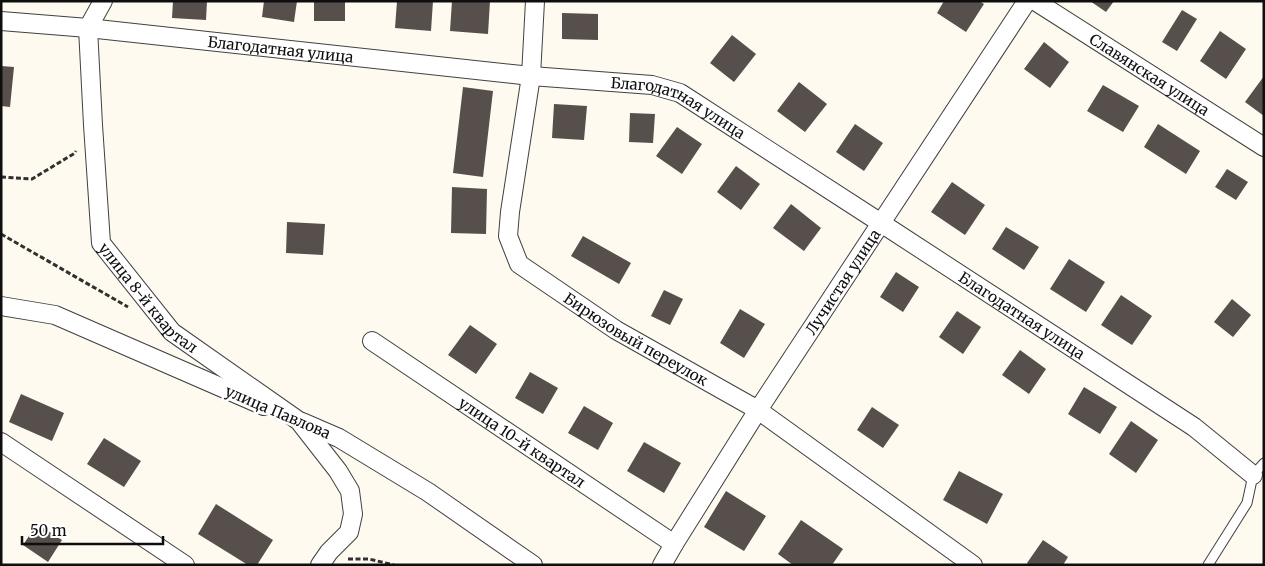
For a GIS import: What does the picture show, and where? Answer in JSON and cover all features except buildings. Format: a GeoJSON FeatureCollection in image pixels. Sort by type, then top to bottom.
{"type":"FeatureCollection","features":[{"type":"Feature","properties":{"kind":"street"},"geometry":{"type":"LineString","coordinates":[[88,28],[103,1]]}},
{"type":"Feature","properties":{"kind":"street","name":"Бирюзовый переулок"},"geometry":{"type":"LineString","coordinates":[[536,1],[531,76],[508,236],[518,264],[616,330],[758,410],[973,565]]}},
{"type":"Feature","properties":{"kind":"street","name":"Лучистая улица"},"geometry":{"type":"LineString","coordinates":[[662,565],[758,410],[1027,1]]}},
{"type":"Feature","properties":{"kind":"street","name":"Славянская улица"},"geometry":{"type":"LineString","coordinates":[[1035,1],[1264,147]]}},
{"type":"Feature","properties":{"kind":"street","name":"Благодатная улица"},"geometry":{"type":"LineString","coordinates":[[1,20],[531,76],[652,85],[680,93],[1258,469]]}},
{"type":"Feature","properties":{"kind":"street","name":"улица 8-й квартал"},"geometry":{"type":"LineString","coordinates":[[88,28],[101,243],[172,332],[299,421]]}},
{"type":"Feature","properties":{"kind":"street","name":"улица Павлова"},"geometry":{"type":"LineString","coordinates":[[1,306],[55,315],[339,438],[428,492],[533,565]]}},
{"type":"Feature","properties":{"kind":"street","name":"улица 10-й квартал"},"geometry":{"type":"LineString","coordinates":[[372,341],[674,544]]}},
{"type":"Feature","properties":{"kind":"street"},"geometry":{"type":"LineString","coordinates":[[299,421],[338,471],[350,491],[352,514],[349,532],[322,562]]}},
{"type":"Feature","properties":{"kind":"street"},"geometry":{"type":"LineString","coordinates":[[1,442],[186,565]]}},
{"type":"Feature","properties":{"kind":"lane"},"geometry":{"type":"LineString","coordinates":[[1208,565],[1247,503],[1258,469]]}},
{"type":"Feature","properties":{"kind":"path"},"geometry":{"type":"LineString","coordinates":[[1,178],[32,179],[75,153],[93,125]]}},
{"type":"Feature","properties":{"kind":"path"},"geometry":{"type":"LineString","coordinates":[[1,234],[129,308]]}},
{"type":"Feature","properties":{"kind":"path"},"geometry":{"type":"LineString","coordinates":[[322,562],[370,559],[394,565]]}}]}
